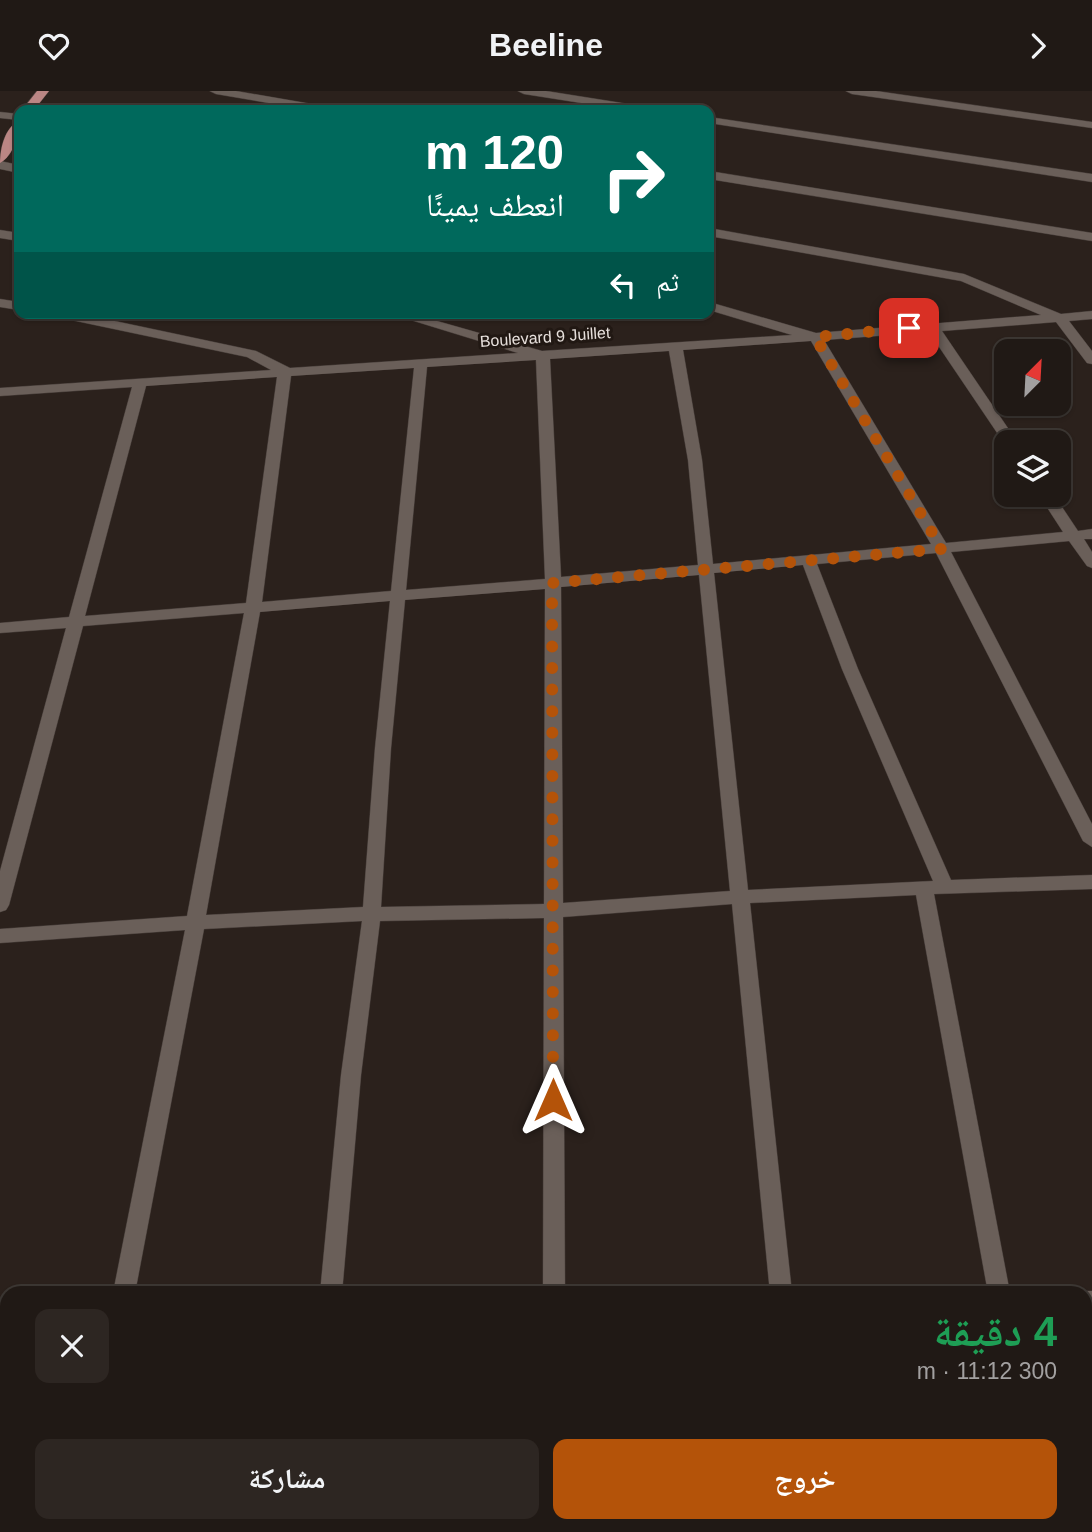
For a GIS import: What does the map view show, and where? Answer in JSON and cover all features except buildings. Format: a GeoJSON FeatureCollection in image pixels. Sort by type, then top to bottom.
{"type":"FeatureCollection","features":[{"type":"Feature","properties":{"kind":"main road"},"geometry":{"type":"LineString","coordinates":[[32,105],[43,91]]}},
{"type":"Feature","properties":{"kind":"main road"},"geometry":{"type":"LineString","coordinates":[[0,159],[14,133]]}},
{"type":"Feature","properties":{"kind":"street"},"geometry":{"type":"LineString","coordinates":[[216,91],[299,105]]}},
{"type":"Feature","properties":{"kind":"street"},"geometry":{"type":"LineString","coordinates":[[524,91],[615,105]]}},
{"type":"Feature","properties":{"kind":"street"},"geometry":{"type":"LineString","coordinates":[[852,91],[1092,125]]}},
{"type":"Feature","properties":{"kind":"street"},"geometry":{"type":"LineString","coordinates":[[714,121],[1092,178]]}},
{"type":"Feature","properties":{"kind":"street"},"geometry":{"type":"LineString","coordinates":[[714,176],[1092,237]]}},
{"type":"Feature","properties":{"kind":"street"},"geometry":{"type":"LineString","coordinates":[[714,233],[952,275],[1060,317],[1092,359]]}},
{"type":"Feature","properties":{"kind":"street"},"geometry":{"type":"LineString","coordinates":[[714,307],[815,337],[942,549],[1092,841]]}},
{"type":"Feature","properties":{"kind":"street","name":"Boulevard 9 Juillet"},"geometry":{"type":"LineString","coordinates":[[0,392],[815,337],[1092,315]]}},
{"type":"Feature","properties":{"kind":"street"},"geometry":{"type":"LineString","coordinates":[[85,319],[251,354],[285,371],[253,607],[125,1286]]}},
{"type":"Feature","properties":{"kind":"street"},"geometry":{"type":"LineString","coordinates":[[415,319],[543,356],[552,583],[554,1286]]}},
{"type":"Feature","properties":{"kind":"street"},"geometry":{"type":"LineString","coordinates":[[932,326],[1002,430]]}},
{"type":"Feature","properties":{"kind":"street"},"geometry":{"type":"LineString","coordinates":[[675,345],[695,460],[780,1286]]}},
{"type":"Feature","properties":{"kind":"street"},"geometry":{"type":"LineString","coordinates":[[332,1286],[351,1075],[372,912],[383,748],[421,362]]}},
{"type":"Feature","properties":{"kind":"street"},"geometry":{"type":"LineString","coordinates":[[0,905],[141,383]]}},
{"type":"Feature","properties":{"kind":"street"},"geometry":{"type":"LineString","coordinates":[[1054,507],[1092,563]]}},
{"type":"Feature","properties":{"kind":"street"},"geometry":{"type":"LineString","coordinates":[[0,628],[705,570],[1092,534]]}},
{"type":"Feature","properties":{"kind":"street"},"geometry":{"type":"LineString","coordinates":[[808,559],[850,669],[945,888]]}},
{"type":"Feature","properties":{"kind":"street"},"geometry":{"type":"LineString","coordinates":[[0,936],[196,921],[372,912],[552,911],[823,891],[1092,882]]}},
{"type":"Feature","properties":{"kind":"street"},"geometry":{"type":"LineString","coordinates":[[924,889],[998,1286]]}},
{"type":"Feature","properties":{"kind":"route"},"geometry":{"type":"LineString","coordinates":[[553,1100],[552,583],[942,549],[815,337],[909,328]]}}]}
